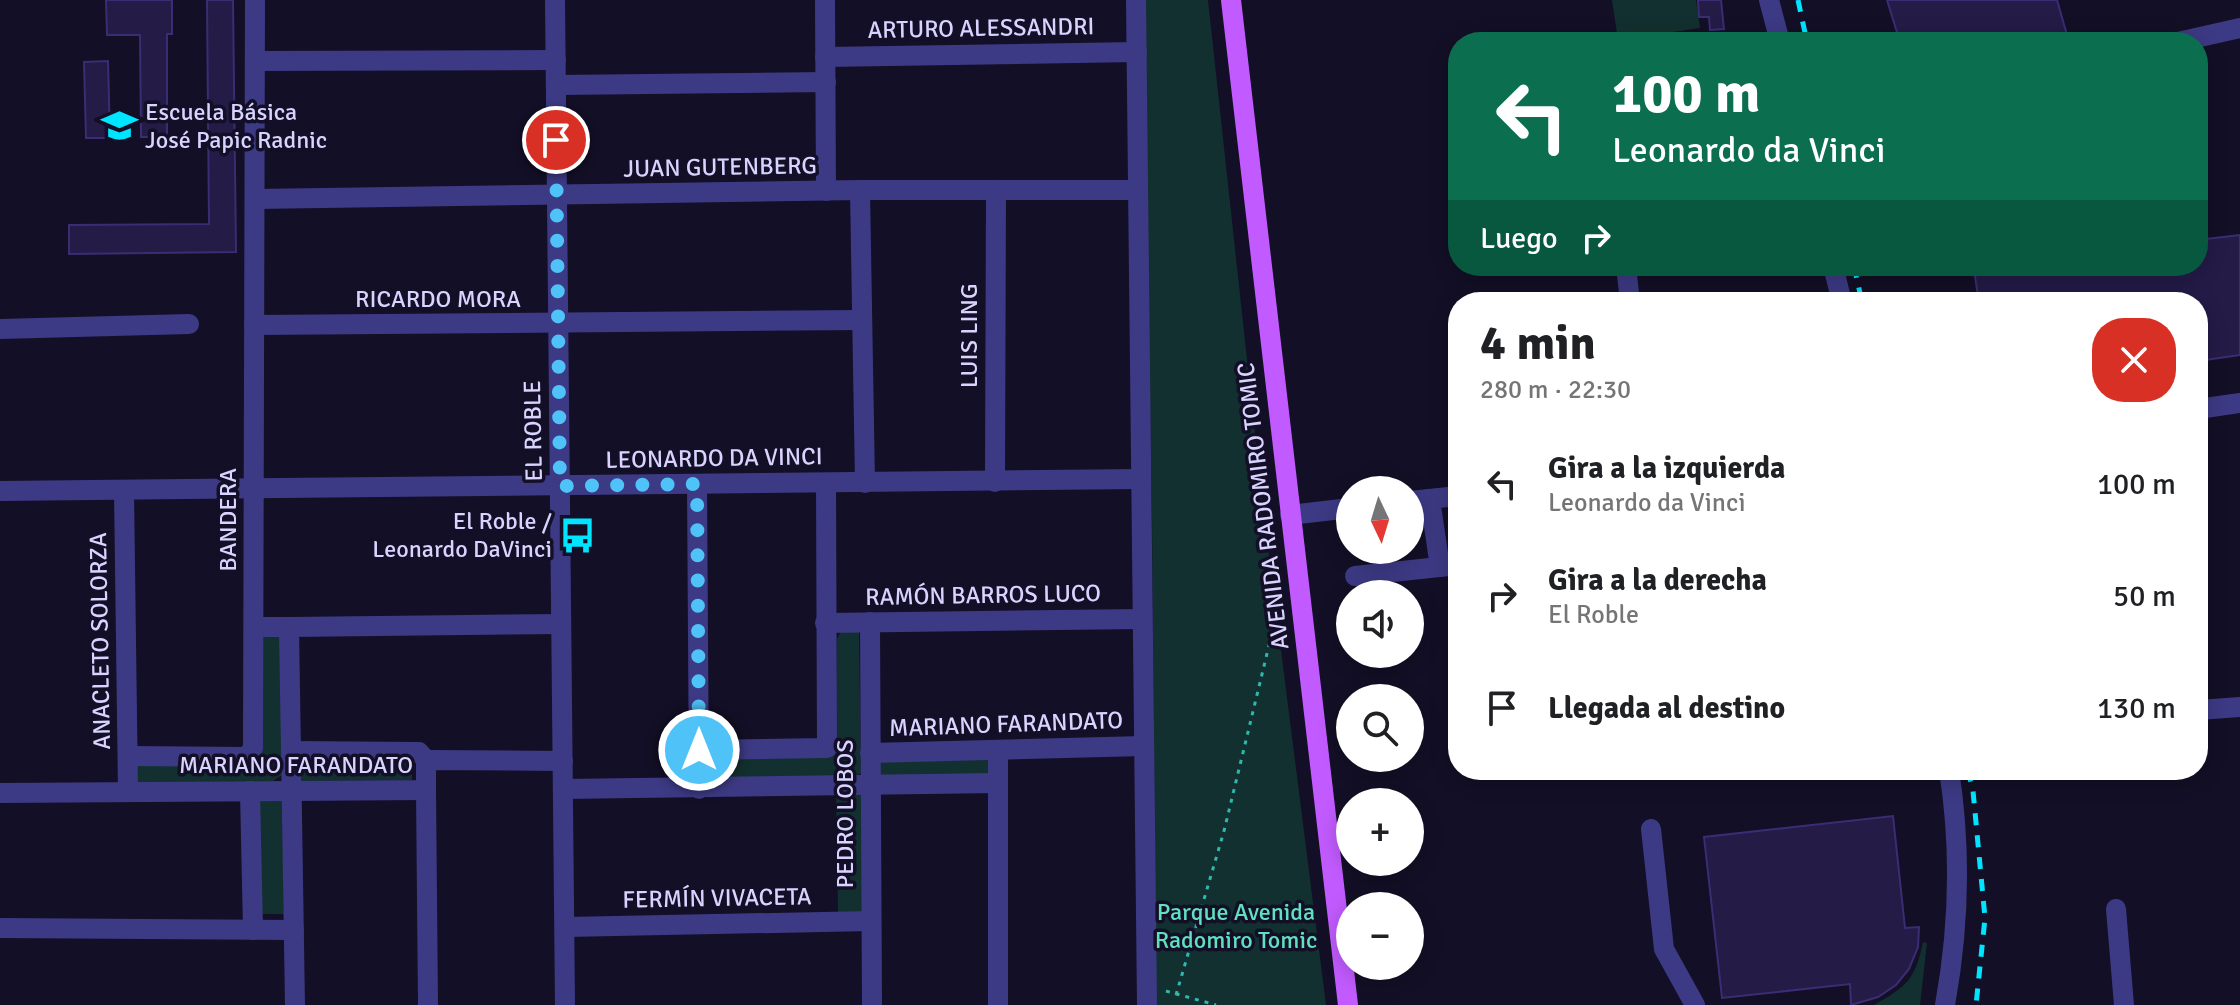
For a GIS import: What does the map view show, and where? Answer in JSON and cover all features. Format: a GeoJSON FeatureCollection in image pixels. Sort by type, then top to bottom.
{"type":"FeatureCollection","features":[{"type":"Feature","properties":{"kind":"main road","name":"AVENIDA RADOMIRO TOMIC"},"geometry":{"type":"LineString","coordinates":[[1231,0],[1348,1005]]}},
{"type":"Feature","properties":{"kind":"street","name":"BANDERA"},"geometry":{"type":"LineString","coordinates":[[128,756],[247,757],[253,748],[255,0]]}},
{"type":"Feature","properties":{"kind":"street","name":"EL ROBLE"},"geometry":{"type":"LineString","coordinates":[[555,0],[565,1005]]}},
{"type":"Feature","properties":{"kind":"street"},"geometry":{"type":"LineString","coordinates":[[825,0],[826,191]]}},
{"type":"Feature","properties":{"kind":"street"},"geometry":{"type":"LineString","coordinates":[[1136,0],[1147,995]]}},
{"type":"Feature","properties":{"kind":"street"},"geometry":{"type":"LineString","coordinates":[[1769,0],[1777,32]]}},
{"type":"Feature","properties":{"kind":"street"},"geometry":{"type":"LineString","coordinates":[[2208,35],[2240,28]]}},
{"type":"Feature","properties":{"kind":"street","name":"ARTURO ALESSANDRI"},"geometry":{"type":"LineString","coordinates":[[825,57],[1137,52]]}},
{"type":"Feature","properties":{"kind":"street"},"geometry":{"type":"LineString","coordinates":[[255,61],[556,60]]}},
{"type":"Feature","properties":{"kind":"street"},"geometry":{"type":"LineString","coordinates":[[556,85],[826,82]]}},
{"type":"Feature","properties":{"kind":"street"},"geometry":{"type":"LineString","coordinates":[[860,190],[865,483]]}},
{"type":"Feature","properties":{"kind":"street","name":"JUAN GUTENBERG"},"geometry":{"type":"LineString","coordinates":[[255,199],[860,190],[1137,190]]}},
{"type":"Feature","properties":{"kind":"street","name":"LUIS LING"},"geometry":{"type":"LineString","coordinates":[[995,482],[996,190]]}},
{"type":"Feature","properties":{"kind":"street","name":"RICARDO MORA"},"geometry":{"type":"LineString","coordinates":[[254,325],[862,320]]}},
{"type":"Feature","properties":{"kind":"street"},"geometry":{"type":"LineString","coordinates":[[0,329],[189,324]]}},
{"type":"Feature","properties":{"kind":"street"},"geometry":{"type":"LineString","coordinates":[[2208,408],[2240,403]]}},
{"type":"Feature","properties":{"kind":"street","name":"LEONARDO DA VINCI"},"geometry":{"type":"LineString","coordinates":[[0,491],[1140,479]]}},
{"type":"Feature","properties":{"kind":"street","name":"PEDRO LOBOS"},"geometry":{"type":"LineString","coordinates":[[699,750],[827,748],[826,483]]}},
{"type":"Feature","properties":{"kind":"street"},"geometry":{"type":"LineString","coordinates":[[697,484],[699,789]]}},
{"type":"Feature","properties":{"kind":"street","name":"ANACLETO SOLORZA"},"geometry":{"type":"LineString","coordinates":[[124,490],[128,792]]}},
{"type":"Feature","properties":{"kind":"street"},"geometry":{"type":"LineString","coordinates":[[1424,500],[1448,497]]}},
{"type":"Feature","properties":{"kind":"street"},"geometry":{"type":"LineString","coordinates":[[1424,509],[1448,564]]}},
{"type":"Feature","properties":{"kind":"street"},"geometry":{"type":"LineString","coordinates":[[1290,515],[1336,510]]}},
{"type":"Feature","properties":{"kind":"street"},"geometry":{"type":"LineString","coordinates":[[1355,576],[1448,566]]}},
{"type":"Feature","properties":{"kind":"street","name":"RAMÓN BARROS LUCO"},"geometry":{"type":"LineString","coordinates":[[825,623],[1142,619]]}},
{"type":"Feature","properties":{"kind":"street","name":"PEDRO LOBOS"},"geometry":{"type":"LineString","coordinates":[[870,622],[872,1005]]}},
{"type":"Feature","properties":{"kind":"street"},"geometry":{"type":"LineString","coordinates":[[254,627],[561,624]]}},
{"type":"Feature","properties":{"kind":"street"},"geometry":{"type":"LineString","coordinates":[[289,627],[295,1005]]}},
{"type":"Feature","properties":{"kind":"street"},"geometry":{"type":"LineString","coordinates":[[2208,709],[2240,707]]}},
{"type":"Feature","properties":{"kind":"street","name":"MARIANO FARANDATO"},"geometry":{"type":"LineString","coordinates":[[870,753],[1144,746]]}},
{"type":"Feature","properties":{"kind":"street"},"geometry":{"type":"LineString","coordinates":[[291,751],[419,752],[426,760]]}},
{"type":"Feature","properties":{"kind":"street"},"geometry":{"type":"LineString","coordinates":[[998,751],[998,1005]]}},
{"type":"Feature","properties":{"kind":"street","name":"MARIANO FARANDATO"},"geometry":{"type":"LineString","coordinates":[[0,793],[426,790],[426,760],[563,761]]}},
{"type":"Feature","properties":{"kind":"street"},"geometry":{"type":"LineString","coordinates":[[1945,1005],[1958,875],[1951,780]]}},
{"type":"Feature","properties":{"kind":"street"},"geometry":{"type":"LineString","coordinates":[[563,789],[998,783]]}},
{"type":"Feature","properties":{"kind":"street"},"geometry":{"type":"LineString","coordinates":[[426,790],[428,1005]]}},
{"type":"Feature","properties":{"kind":"street"},"geometry":{"type":"LineString","coordinates":[[250,791],[253,930]]}},
{"type":"Feature","properties":{"kind":"street"},"geometry":{"type":"LineString","coordinates":[[1651,829],[1664,949],[1695,1005]]}},
{"type":"Feature","properties":{"kind":"street"},"geometry":{"type":"LineString","coordinates":[[2116,909],[2124,1005]]}},
{"type":"Feature","properties":{"kind":"street","name":"FERMÍN VIVACETA"},"geometry":{"type":"LineString","coordinates":[[565,927],[871,921]]}},
{"type":"Feature","properties":{"kind":"street"},"geometry":{"type":"LineString","coordinates":[[0,928],[294,930]]}},
{"type":"Feature","properties":{"kind":"path"},"geometry":{"type":"LineString","coordinates":[[1176,995],[1224,831],[1283,588]]}},
{"type":"Feature","properties":{"kind":"path"},"geometry":{"type":"LineString","coordinates":[[1147,995],[1176,995],[1216,1005]]}},
{"type":"Feature","properties":{"kind":"green space","name":"Parque Avenida Radomiro Tomic"},"geometry":{"type":"Polygon","coordinates":[[[1143,0],[1208,0],[1264,516],[1326,1005],[1156,1005],[1143,0]]]}},
{"type":"Feature","properties":{"kind":"green space"},"geometry":{"type":"Polygon","coordinates":[[[1612,0],[1696,0],[1700,28],[1673,32],[1617,32],[1612,0]]]}},
{"type":"Feature","properties":{"kind":"green space"},"geometry":{"type":"Polygon","coordinates":[[[841,631],[859,631],[861,773],[851,778],[718,781],[710,776],[711,761],[716,756],[832,756],[836,747],[837,639],[841,631]]]}},
{"type":"Feature","properties":{"kind":"green space"},"geometry":{"type":"Polygon","coordinates":[[[280,633],[282,775],[273,781],[139,783],[132,778],[132,763],[254,759],[262,634],[280,633]]]}},
{"type":"Feature","properties":{"kind":"green space"},"geometry":{"type":"Polygon","coordinates":[[[990,758],[990,778],[880,778],[880,759],[990,758]]]}},
{"type":"Feature","properties":{"kind":"green space"},"geometry":{"type":"Polygon","coordinates":[[[412,760],[412,780],[302,781],[302,761],[412,760]]]}},
{"type":"Feature","properties":{"kind":"green space"},"geometry":{"type":"Polygon","coordinates":[[[836,793],[861,793],[863,912],[838,912],[836,793]]]}},
{"type":"Feature","properties":{"kind":"green space"},"geometry":{"type":"Polygon","coordinates":[[[282,795],[284,914],[259,914],[258,796],[282,795]]]}},
{"type":"Feature","properties":{"kind":"green space"},"geometry":{"type":"Polygon","coordinates":[[[1923,942],[1927,943],[1920,1005],[1874,1005],[1908,981],[1917,965],[1923,942]]]}},
{"type":"Feature","properties":{"kind":"building"},"geometry":{"type":"Polygon","coordinates":[[[106,0],[172,0],[172,34],[167,34],[167,137],[141,137],[140,35],[107,35],[106,0]]]}},
{"type":"Feature","properties":{"kind":"building"},"geometry":{"type":"Polygon","coordinates":[[[207,0],[233,0],[236,252],[69,254],[69,225],[209,224],[207,0]]]}},
{"type":"Feature","properties":{"kind":"building"},"geometry":{"type":"Polygon","coordinates":[[[1698,0],[1721,0],[1724,29],[1710,30],[1709,17],[1699,17],[1698,0]]]}},
{"type":"Feature","properties":{"kind":"building"},"geometry":{"type":"Polygon","coordinates":[[[1887,0],[2057,0],[2066,32],[1897,32],[1887,0]]]}},
{"type":"Feature","properties":{"kind":"building"},"geometry":{"type":"Polygon","coordinates":[[[108,61],[110,138],[86,138],[84,62],[108,61]]]}},
{"type":"Feature","properties":{"kind":"building"},"geometry":{"type":"Polygon","coordinates":[[[2240,235],[2240,355],[2208,360],[2208,292],[1977,292],[1975,276],[2208,276],[2208,239],[2240,235]]]}},
{"type":"Feature","properties":{"kind":"building"},"geometry":{"type":"Polygon","coordinates":[[[1893,816],[1905,928],[1919,927],[1918,947],[1909,969],[1896,985],[1878,997],[1851,1005],[1850,984],[1722,998],[1704,837],[1893,816]]]}},
{"type":"Feature","properties":{"kind":"railway"},"geometry":{"type":"LineString","coordinates":[[1798,0],[1805,32]]}},
{"type":"Feature","properties":{"kind":"railway"},"geometry":{"type":"LineString","coordinates":[[1856,276],[1860,292]]}},
{"type":"Feature","properties":{"kind":"railway"},"geometry":{"type":"LineString","coordinates":[[1970,780],[1985,918],[1976,1005]]}},
{"type":"Feature","properties":{"kind":"place","name":"Escuela Básica José Papic Radnic"},"geometry":{"type":"Point","coordinates":[119,126]}},
{"type":"Feature","properties":{"kind":"place","name":"El Roble / Leonardo DaVinci"},"geometry":{"type":"Point","coordinates":[578,535]}},
{"type":"Feature","properties":{"kind":"route"},"geometry":{"type":"LineString","coordinates":[[556,140],[560,486],[697,484],[699,750]]}}]}
